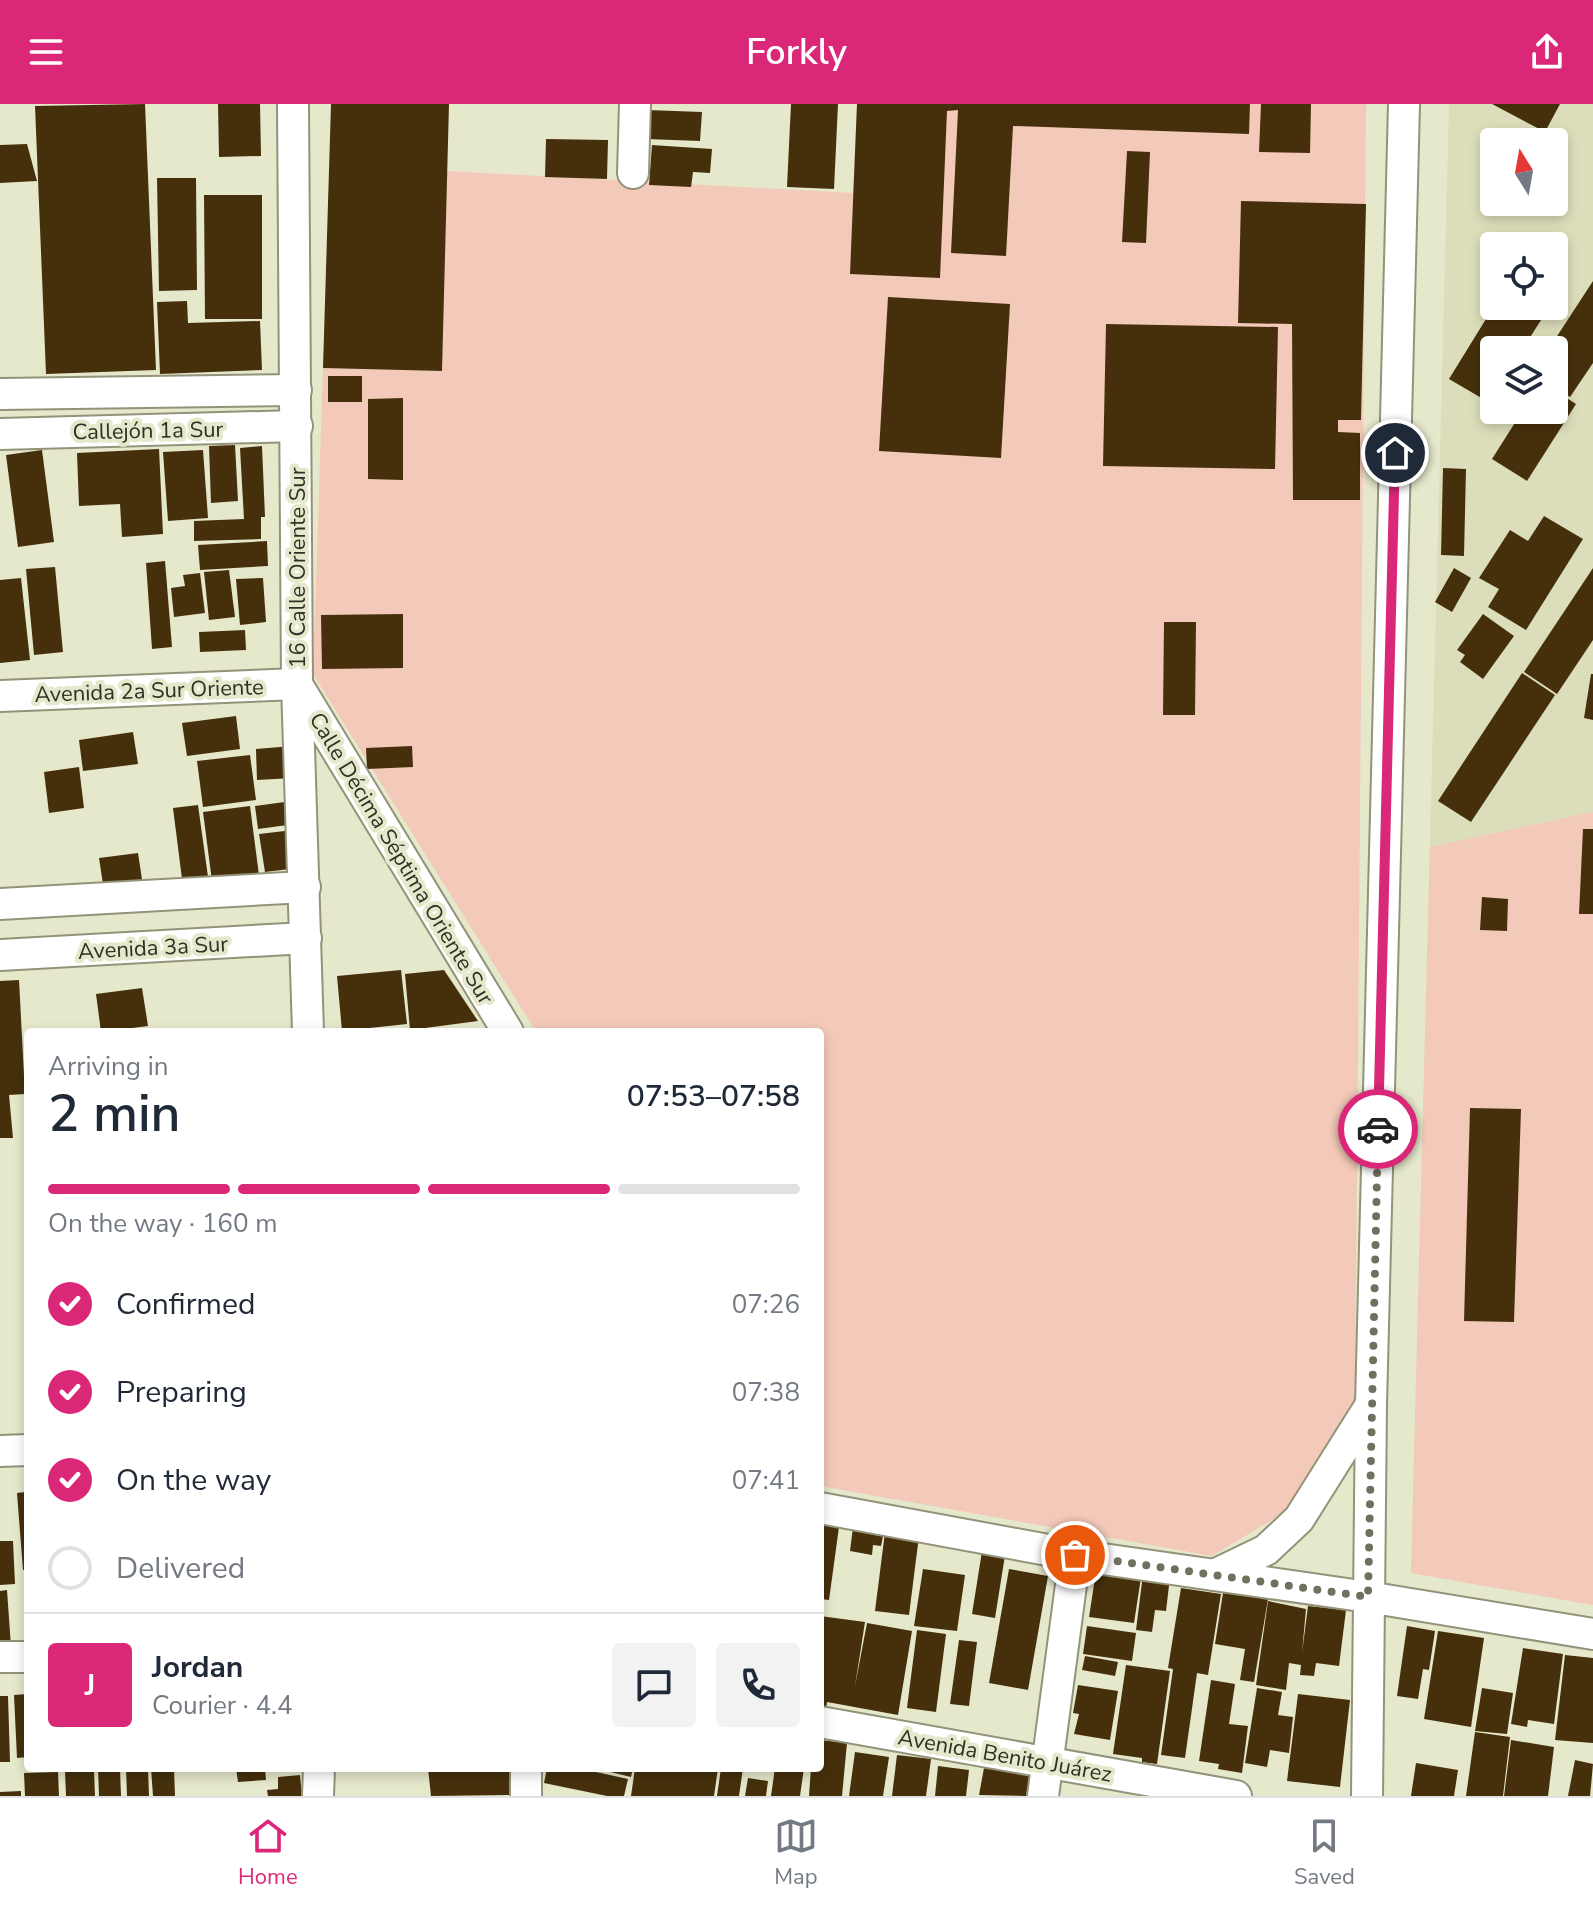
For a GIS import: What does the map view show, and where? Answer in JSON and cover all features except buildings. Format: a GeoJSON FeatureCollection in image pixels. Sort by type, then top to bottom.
{"type":"FeatureCollection","features":[{"type":"Feature","properties":{"kind":"street","name":"16 Calle Oriente Sur"},"geometry":{"type":"LineString","coordinates":[[293,104],[297,684],[308,1028]]}},
{"type":"Feature","properties":{"kind":"street"},"geometry":{"type":"LineString","coordinates":[[633,173],[635,104]]}},
{"type":"Feature","properties":{"kind":"street"},"geometry":{"type":"LineString","coordinates":[[1367,1796],[1371,1405],[1404,104]]}},
{"type":"Feature","properties":{"kind":"street","name":"Callejón 1a Sur"},"geometry":{"type":"LineString","coordinates":[[0,394],[296,390]]}},
{"type":"Feature","properties":{"kind":"street","name":"Callejón 1a Sur"},"geometry":{"type":"LineString","coordinates":[[0,434],[297,426]]}},
{"type":"Feature","properties":{"kind":"street","name":"Avenida 2a Sur Oriente"},"geometry":{"type":"LineString","coordinates":[[0,696],[297,684]]}},
{"type":"Feature","properties":{"kind":"street","name":"Calle Décima Séptima Oriente Sur"},"geometry":{"type":"LineString","coordinates":[[297,684],[506,1028]]}},
{"type":"Feature","properties":{"kind":"street"},"geometry":{"type":"LineString","coordinates":[[0,904],[305,887]]}},
{"type":"Feature","properties":{"kind":"street","name":"Avenida 3a Sur"},"geometry":{"type":"LineString","coordinates":[[0,955],[306,938]]}},
{"type":"Feature","properties":{"kind":"street"},"geometry":{"type":"LineString","coordinates":[[1214,1575],[1266,1550],[1299,1519],[1371,1405]]}},
{"type":"Feature","properties":{"kind":"street"},"geometry":{"type":"LineString","coordinates":[[0,1451],[24,1450]]}},
{"type":"Feature","properties":{"kind":"street"},"geometry":{"type":"LineString","coordinates":[[824,1509],[1075,1555],[1368,1597],[1593,1634]]}},
{"type":"Feature","properties":{"kind":"street"},"geometry":{"type":"LineString","coordinates":[[1043,1796],[1075,1555]]}},
{"type":"Feature","properties":{"kind":"street"},"geometry":{"type":"LineString","coordinates":[[0,1657],[24,1657]]}},
{"type":"Feature","properties":{"kind":"street","name":"Avenida Benito Juárez"},"geometry":{"type":"LineString","coordinates":[[824,1723],[1236,1796]]}},
{"type":"Feature","properties":{"kind":"street"},"geometry":{"type":"LineString","coordinates":[[318,1796],[319,1772]]}},
{"type":"Feature","properties":{"kind":"street"},"geometry":{"type":"LineString","coordinates":[[526,1772],[526,1796]]}},
{"type":"Feature","properties":{"kind":"shaded area"},"geometry":{"type":"Polygon","coordinates":[[[857,104],[1366,104],[1355,1405],[1287,1511],[1212,1556],[824,1487],[824,1028],[534,1028],[313,674],[323,368],[441,371],[447,171],[853,193],[857,104]]]}},
{"type":"Feature","properties":{"kind":"shaded area"},"geometry":{"type":"Polygon","coordinates":[[[1449,104],[1593,104],[1593,1605],[1411,1573],[1449,104]]]}},
{"type":"Feature","properties":{"kind":"shaded area"},"geometry":{"type":"Polygon","coordinates":[[[1593,812],[1593,1605],[1411,1573],[1430,847],[1593,812]]]}},
{"type":"Feature","properties":{"kind":"way so far"},"geometry":{"type":"LineString","coordinates":[[1075,1555],[1368,1597],[1378,1129]]}},
{"type":"Feature","properties":{"kind":"route"},"geometry":{"type":"LineString","coordinates":[[1378,1129],[1395,453]]}}]}
